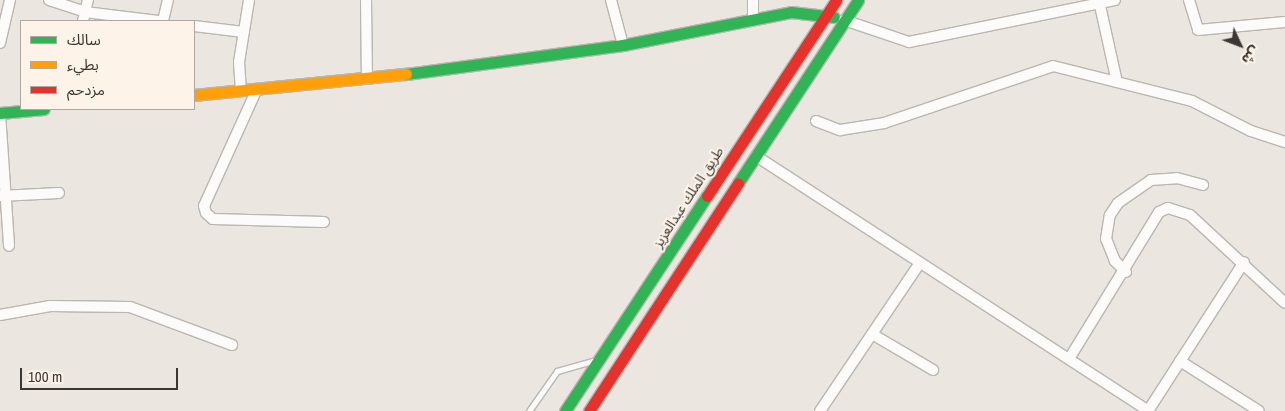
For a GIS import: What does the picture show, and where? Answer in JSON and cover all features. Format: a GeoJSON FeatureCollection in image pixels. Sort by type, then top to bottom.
{"type":"FeatureCollection","features":[{"type":"Feature","properties":{"kind":"main road","name":"طريق الملك عبدالعزيز"},"geometry":{"type":"LineString","coordinates":[[565,411],[836,0]]}},
{"type":"Feature","properties":{"kind":"main road"},"geometry":{"type":"LineString","coordinates":[[589,411],[858,0]]}},
{"type":"Feature","properties":{"kind":"main road"},"geometry":{"type":"LineString","coordinates":[[195,95],[367,79],[623,45],[791,12],[827,15],[844,20]]}},
{"type":"Feature","properties":{"kind":"main road"},"geometry":{"type":"LineString","coordinates":[[0,113],[33,110]]}},
{"type":"Feature","properties":{"kind":"street"},"geometry":{"type":"LineString","coordinates":[[0,43],[10,0]]}},
{"type":"Feature","properties":{"kind":"street"},"geometry":{"type":"LineString","coordinates":[[49,0],[84,16],[143,20]]}},
{"type":"Feature","properties":{"kind":"street"},"geometry":{"type":"LineString","coordinates":[[84,16],[88,0]]}},
{"type":"Feature","properties":{"kind":"street"},"geometry":{"type":"LineString","coordinates":[[163,20],[168,0]]}},
{"type":"Feature","properties":{"kind":"street"},"geometry":{"type":"LineString","coordinates":[[241,90],[244,32],[250,0]]}},
{"type":"Feature","properties":{"kind":"street"},"geometry":{"type":"LineString","coordinates":[[366,0],[367,79]]}},
{"type":"Feature","properties":{"kind":"street"},"geometry":{"type":"LineString","coordinates":[[611,0],[623,45]]}},
{"type":"Feature","properties":{"kind":"street"},"geometry":{"type":"LineString","coordinates":[[753,0],[753,19]]}},
{"type":"Feature","properties":{"kind":"street"},"geometry":{"type":"LineString","coordinates":[[844,20],[909,42],[1115,0]]}},
{"type":"Feature","properties":{"kind":"street"},"geometry":{"type":"LineString","coordinates":[[1189,0],[1198,30],[1285,22]]}},
{"type":"Feature","properties":{"kind":"street"},"geometry":{"type":"LineString","coordinates":[[1098,2],[1118,82]]}},
{"type":"Feature","properties":{"kind":"street"},"geometry":{"type":"LineString","coordinates":[[195,26],[244,32]]}},
{"type":"Feature","properties":{"kind":"street"},"geometry":{"type":"LineString","coordinates":[[816,121],[840,130],[884,123],[1053,66],[1192,101],[1251,132],[1285,142]]}},
{"type":"Feature","properties":{"kind":"street"},"geometry":{"type":"LineString","coordinates":[[257,89],[204,206],[206,213],[213,219],[324,222]]}},
{"type":"Feature","properties":{"kind":"street"},"geometry":{"type":"LineString","coordinates":[[0,113],[4,195],[9,246]]}},
{"type":"Feature","properties":{"kind":"street"},"geometry":{"type":"LineString","coordinates":[[756,156],[1148,411],[1244,262]]}},
{"type":"Feature","properties":{"kind":"street"},"geometry":{"type":"LineString","coordinates":[[1126,272],[1115,261],[1106,239],[1110,215],[1118,203],[1151,180],[1177,178],[1203,185]]}},
{"type":"Feature","properties":{"kind":"street"},"geometry":{"type":"LineString","coordinates":[[4,195],[59,193]]}},
{"type":"Feature","properties":{"kind":"street"},"geometry":{"type":"LineString","coordinates":[[1069,359],[1126,272],[1159,212],[1168,208],[1190,215],[1244,262],[1285,304]]}},
{"type":"Feature","properties":{"kind":"street"},"geometry":{"type":"LineString","coordinates":[[820,411],[920,263]]}},
{"type":"Feature","properties":{"kind":"street"},"geometry":{"type":"LineString","coordinates":[[0,315],[50,306],[130,307],[232,345]]}},
{"type":"Feature","properties":{"kind":"street"},"geometry":{"type":"LineString","coordinates":[[872,334],[933,370]]}},
{"type":"Feature","properties":{"kind":"street"},"geometry":{"type":"LineString","coordinates":[[1180,361],[1259,411]]}},
{"type":"Feature","properties":{"kind":"lane"},"geometry":{"type":"LineString","coordinates":[[529,411],[558,371],[598,360]]}},
{"type":"Feature","properties":{"kind":"traffic: fast"},"geometry":{"type":"LineString","coordinates":[[738,183],[858,0]]}},
{"type":"Feature","properties":{"kind":"traffic: fast"},"geometry":{"type":"LineString","coordinates":[[406,74],[623,45],[791,12],[834,17]]}},
{"type":"Feature","properties":{"kind":"traffic: fast"},"geometry":{"type":"LineString","coordinates":[[0,113],[33,110]]}},
{"type":"Feature","properties":{"kind":"traffic: fast"},"geometry":{"type":"LineString","coordinates":[[565,411],[707,196]]}},
{"type":"Feature","properties":{"kind":"traffic: slow"},"geometry":{"type":"LineString","coordinates":[[195,95],[406,74]]}},
{"type":"Feature","properties":{"kind":"traffic: jam"},"geometry":{"type":"LineString","coordinates":[[707,196],[836,0]]}},
{"type":"Feature","properties":{"kind":"traffic: jam"},"geometry":{"type":"LineString","coordinates":[[589,411],[738,183]]}}]}
